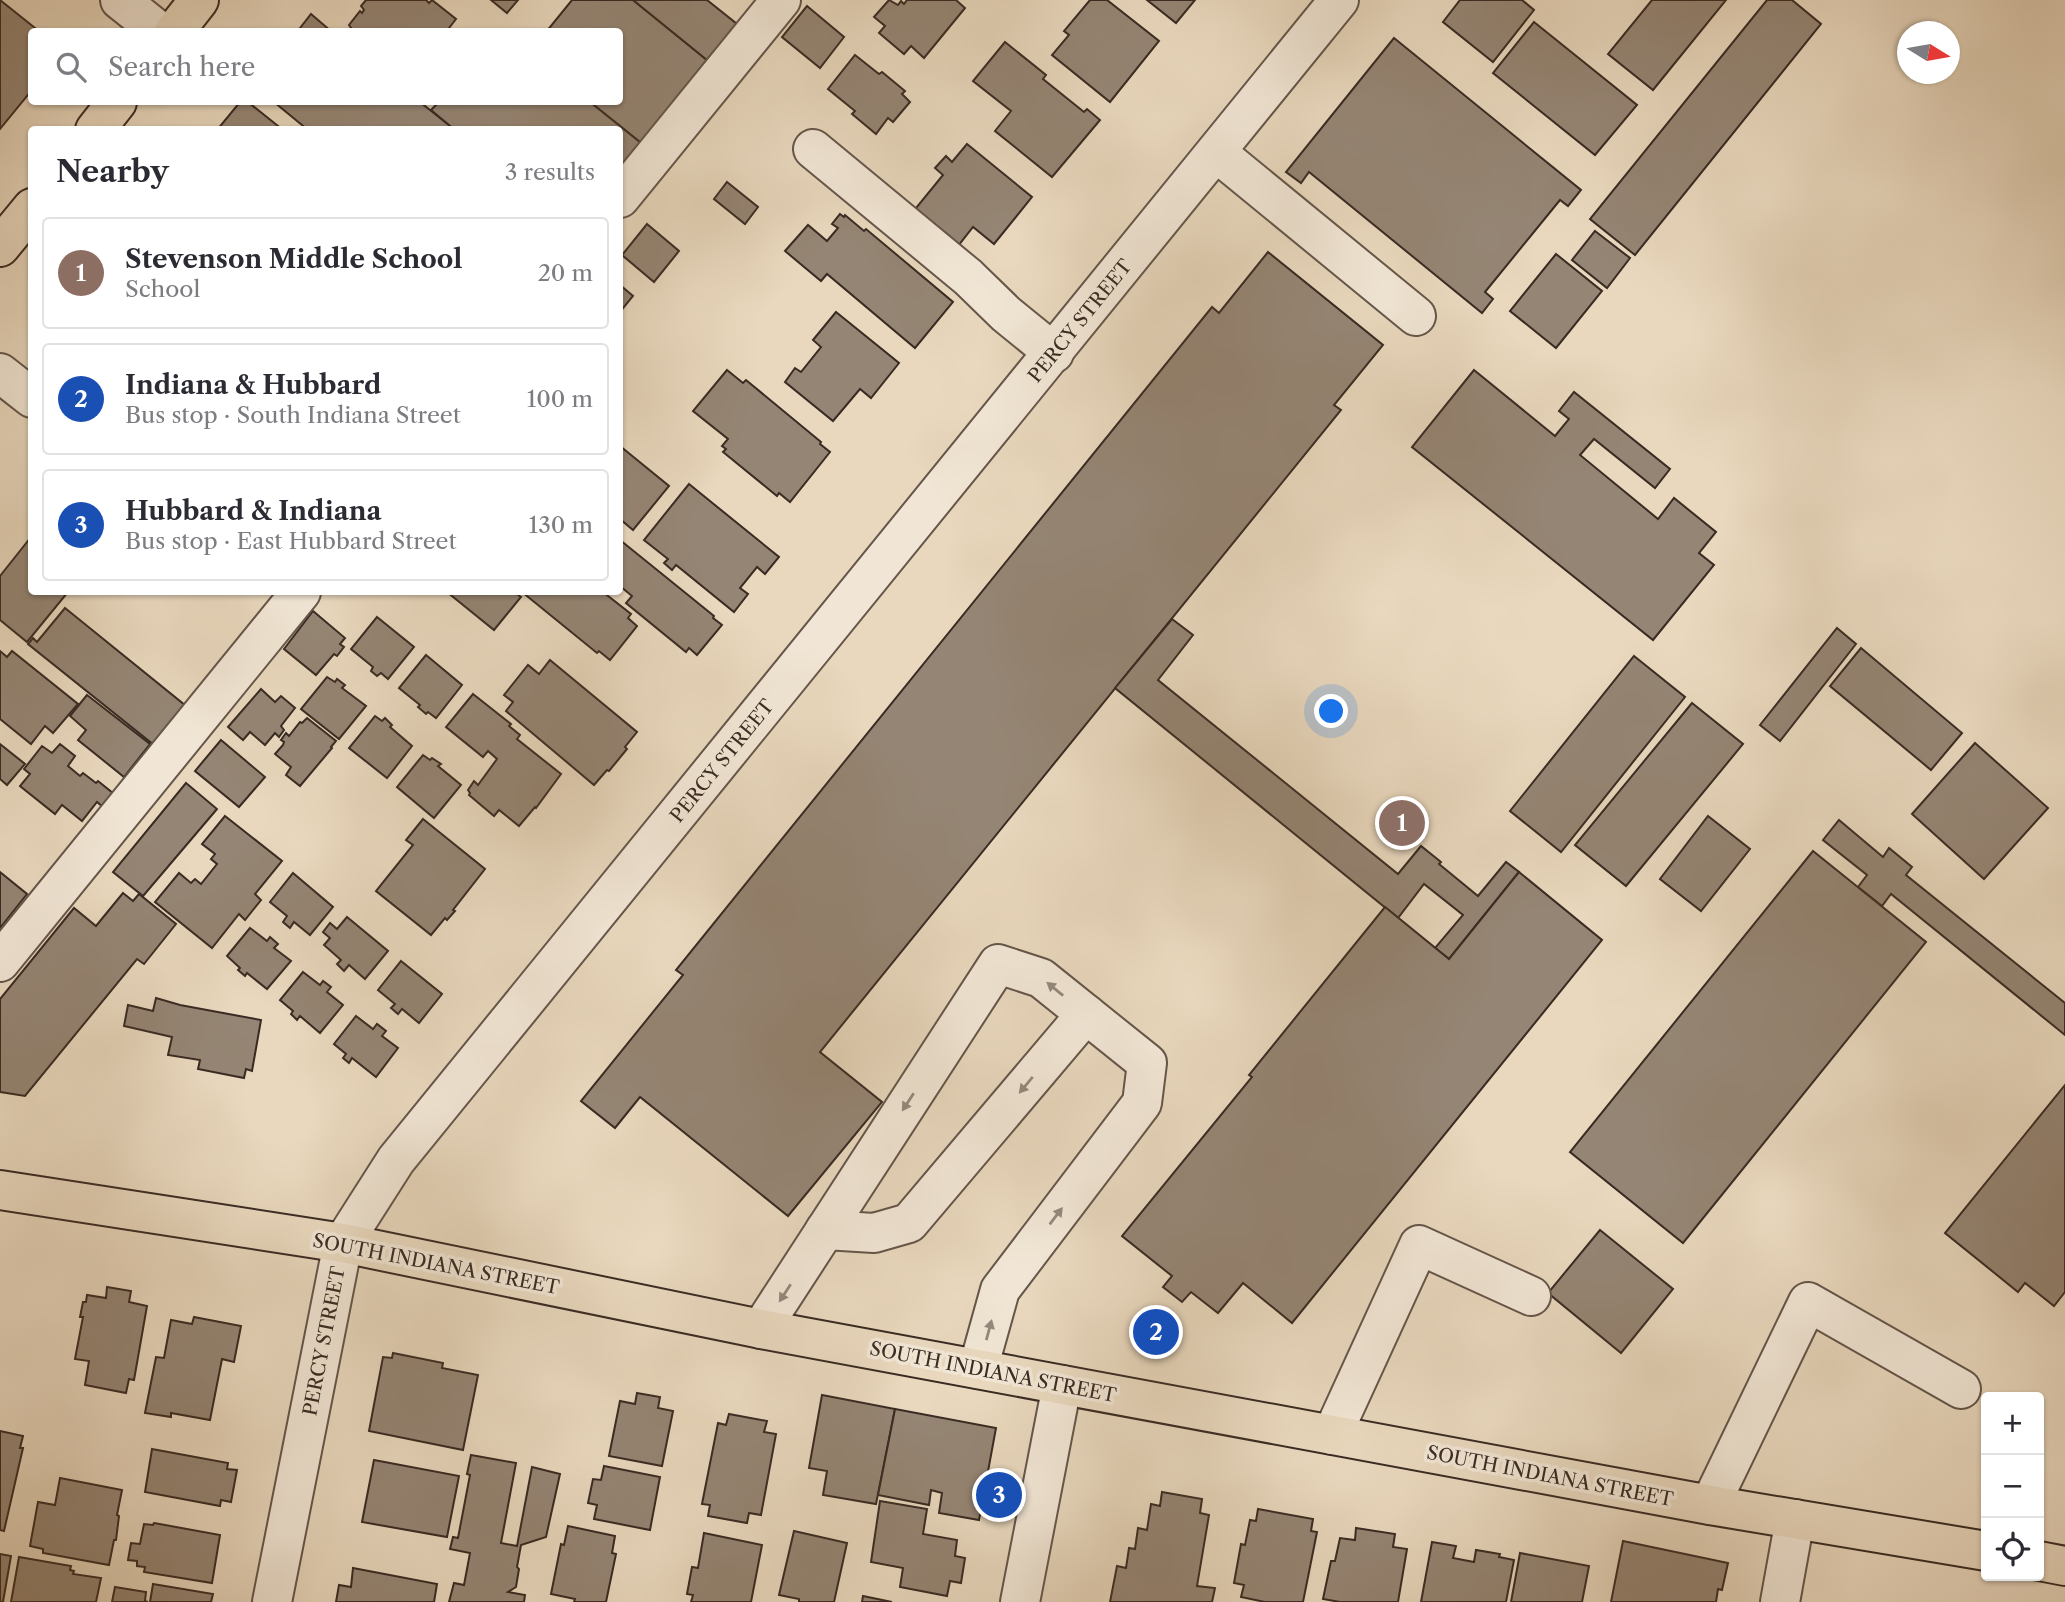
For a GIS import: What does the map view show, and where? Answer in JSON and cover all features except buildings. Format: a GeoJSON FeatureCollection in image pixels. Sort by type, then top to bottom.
{"type":"FeatureCollection","features":[{"type":"Feature","properties":{"kind":"main road"},"geometry":{"type":"LineString","coordinates":[[177,28],[199,0]]}},
{"type":"Feature","properties":{"kind":"main road"},"geometry":{"type":"LineString","coordinates":[[98,126],[115,105]]}},
{"type":"Feature","properties":{"kind":"main road"},"geometry":{"type":"LineString","coordinates":[[0,247],[28,213]]}},
{"type":"Feature","properties":{"kind":"main road","name":"SOUTH INDIANA STREET"},"geometry":{"type":"LineString","coordinates":[[0,1190],[343,1244],[978,1370],[1710,1505],[1981,1550]]}},
{"type":"Feature","properties":{"kind":"main road"},"geometry":{"type":"LineString","coordinates":[[2044,1562],[2065,1566]]}},
{"type":"Feature","properties":{"kind":"street"},"geometry":{"type":"LineString","coordinates":[[120,0],[155,28]]}},
{"type":"Feature","properties":{"kind":"street"},"geometry":{"type":"LineString","coordinates":[[623,194],[780,0]]}},
{"type":"Feature","properties":{"kind":"street","name":"PERCY STREET"},"geometry":{"type":"LineString","coordinates":[[272,1602],[343,1244],[396,1160],[1339,0]]}},
{"type":"Feature","properties":{"kind":"street"},"geometry":{"type":"LineString","coordinates":[[813,149],[968,277],[1006,314],[1054,353]]}},
{"type":"Feature","properties":{"kind":"street"},"geometry":{"type":"LineString","coordinates":[[1216,152],[1416,316]]}},
{"type":"Feature","properties":{"kind":"street"},"geometry":{"type":"LineString","coordinates":[[0,373],[28,395]]}},
{"type":"Feature","properties":{"kind":"street"},"geometry":{"type":"LineString","coordinates":[[0,962],[299,595]]}},
{"type":"Feature","properties":{"kind":"street"},"geometry":{"type":"LineString","coordinates":[[761,1329],[998,964],[1041,978],[1147,1063],[1142,1103],[1000,1290],[978,1370]]}},
{"type":"Feature","properties":{"kind":"street"},"geometry":{"type":"LineString","coordinates":[[825,1230],[874,1233],[909,1223],[1086,1014]]}},
{"type":"Feature","properties":{"kind":"street"},"geometry":{"type":"LineString","coordinates":[[1332,1435],[1419,1245],[1531,1296]]}},
{"type":"Feature","properties":{"kind":"street"},"geometry":{"type":"LineString","coordinates":[[1710,1505],[1808,1302],[1961,1389]]}},
{"type":"Feature","properties":{"kind":"street"},"geometry":{"type":"LineString","coordinates":[[1020,1602],[1062,1385]]}},
{"type":"Feature","properties":{"kind":"street"},"geometry":{"type":"LineString","coordinates":[[1780,1602],[1795,1520]]}},
{"type":"Feature","properties":{"kind":"place","name":"Stevenson Middle School"},"geometry":{"type":"Point","coordinates":[1402,823]}},
{"type":"Feature","properties":{"kind":"place","name":"Indiana & Hubbard"},"geometry":{"type":"Point","coordinates":[1156,1332]}},
{"type":"Feature","properties":{"kind":"place","name":"Hubbard & Indiana"},"geometry":{"type":"Point","coordinates":[999,1495]}}]}
